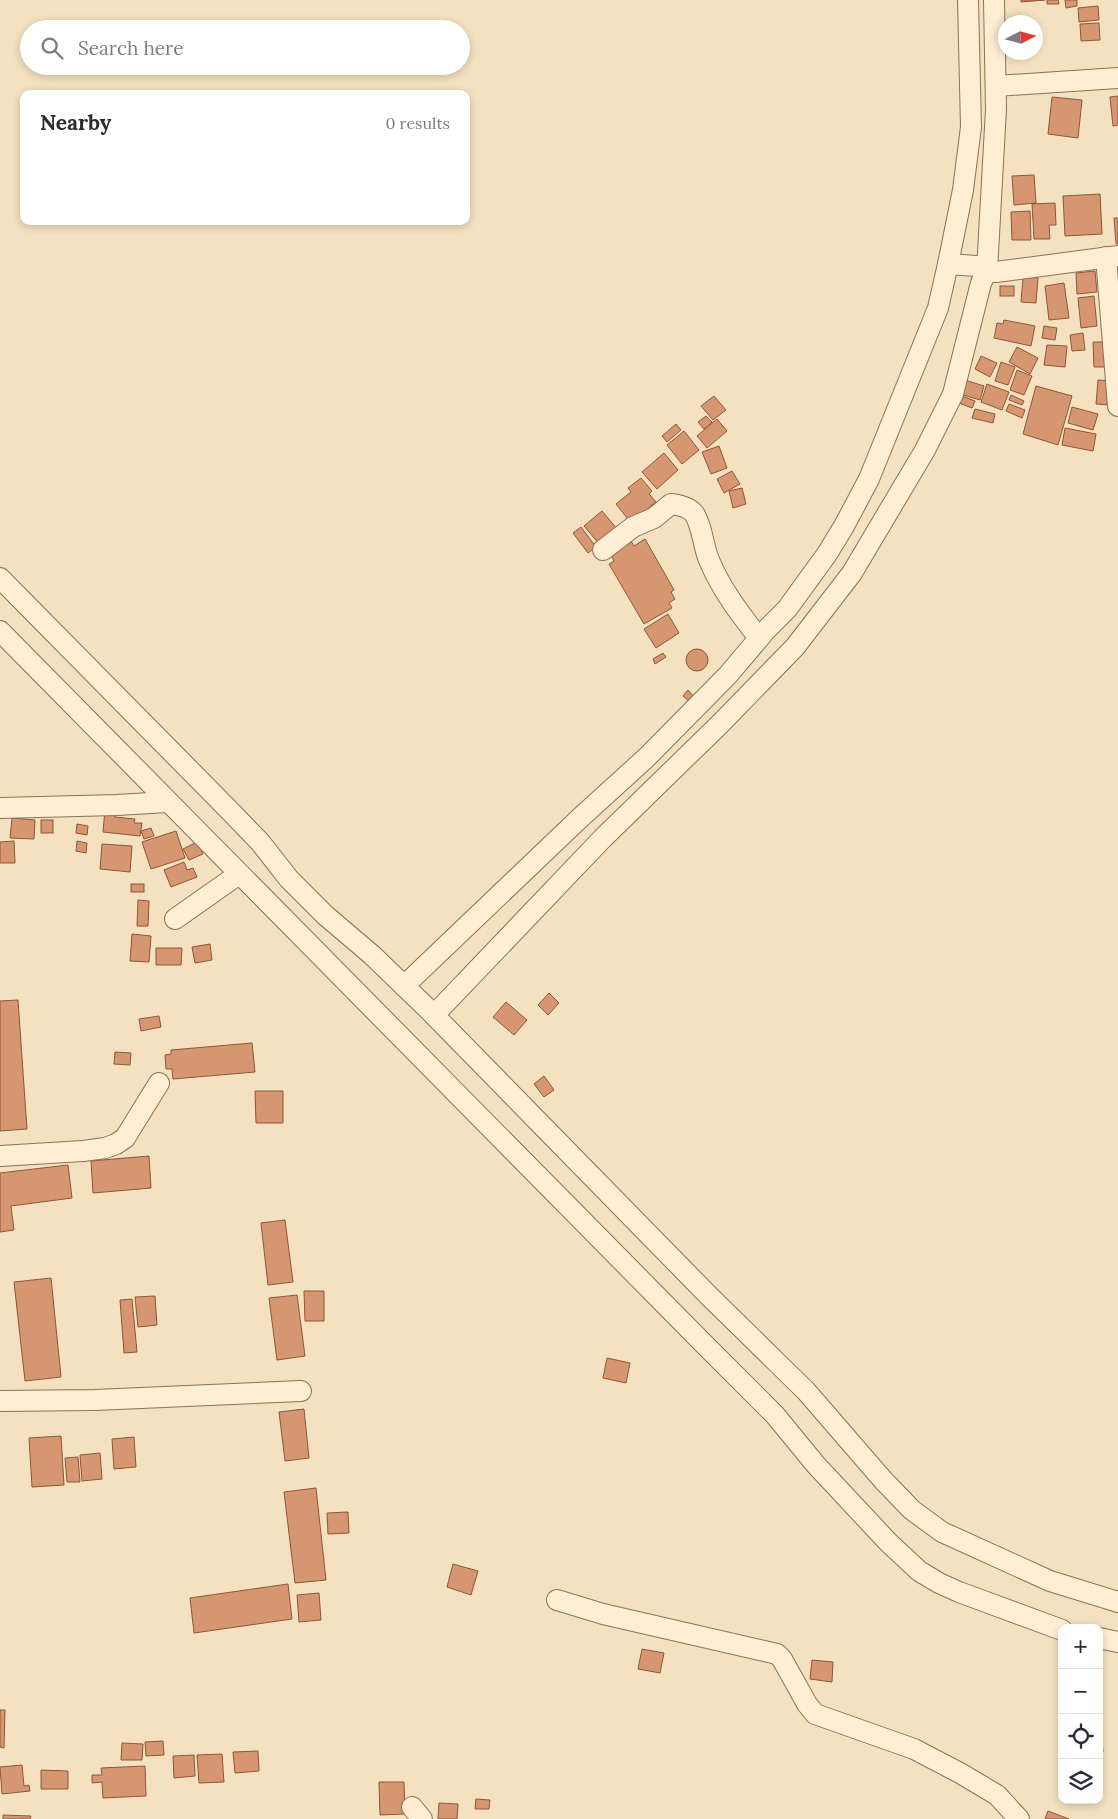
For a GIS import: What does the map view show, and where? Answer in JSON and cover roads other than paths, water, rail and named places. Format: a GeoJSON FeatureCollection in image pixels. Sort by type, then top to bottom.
{"type":"FeatureCollection","features":[{"type":"Feature","properties":{"kind":"street"},"geometry":{"type":"LineString","coordinates":[[431,1012],[795,647],[863,557],[877,529],[925,450],[953,394],[981,283],[967,266],[964,182],[971,127],[968,0]]}},
{"type":"Feature","properties":{"kind":"street"},"geometry":{"type":"LineString","coordinates":[[407,989],[511,884],[647,757],[728,675],[759,638],[787,609],[827,554],[870,478],[938,308],[967,266],[996,109],[994,0]]}},
{"type":"Feature","properties":{"kind":"street"},"geometry":{"type":"LineString","coordinates":[[996,86],[1118,78]]}},
{"type":"Feature","properties":{"kind":"street"},"geometry":{"type":"LineString","coordinates":[[967,266],[996,272],[1112,257],[1118,406]]}},
{"type":"Feature","properties":{"kind":"street"},"geometry":{"type":"LineString","coordinates":[[603,550],[633,528],[654,518],[671,504],[683,506],[694,514],[703,537],[708,559],[727,594],[759,638]]}},
{"type":"Feature","properties":{"kind":"street"},"geometry":{"type":"LineString","coordinates":[[0,578],[260,842],[289,879],[325,915],[372,955],[431,1012],[709,1296],[806,1391],[883,1480],[912,1510],[942,1532],[1050,1581],[1118,1602]]}},
{"type":"Feature","properties":{"kind":"street"},"geometry":{"type":"LineString","coordinates":[[0,631],[753,1391],[833,1484],[904,1557],[919,1571],[939,1584],[988,1604],[1058,1629]]}},
{"type":"Feature","properties":{"kind":"street"},"geometry":{"type":"LineString","coordinates":[[0,808],[168,802]]}},
{"type":"Feature","properties":{"kind":"street"},"geometry":{"type":"LineString","coordinates":[[175,919],[239,874]]}},
{"type":"Feature","properties":{"kind":"street"},"geometry":{"type":"LineString","coordinates":[[0,1156],[84,1151],[105,1148],[116,1144],[126,1138],[159,1083]]}},
{"type":"Feature","properties":{"kind":"street"},"geometry":{"type":"LineString","coordinates":[[0,1401],[95,1400],[302,1391]]}},
{"type":"Feature","properties":{"kind":"street"},"geometry":{"type":"LineString","coordinates":[[557,1600],[603,1614],[777,1654],[782,1659],[807,1704],[815,1714],[914,1749],[998,1795],[1019,1819]]}},
{"type":"Feature","properties":{"kind":"street"},"geometry":{"type":"LineString","coordinates":[[1103,1639],[1118,1642]]}}]}
